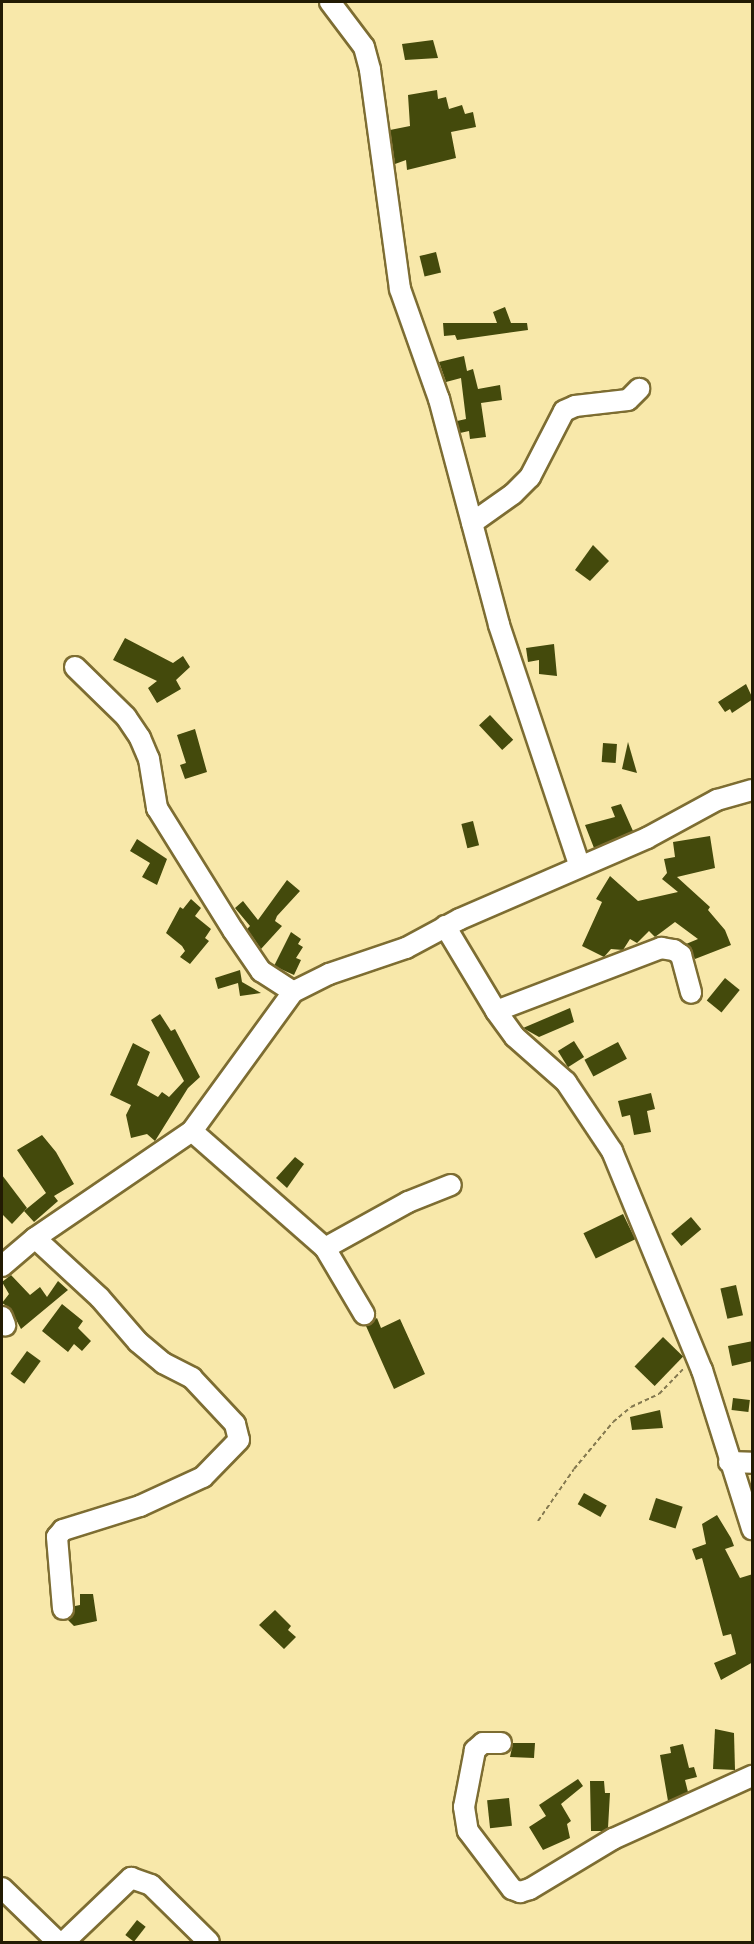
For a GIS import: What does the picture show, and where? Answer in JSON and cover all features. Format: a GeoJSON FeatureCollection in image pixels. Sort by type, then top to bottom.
{"type":"FeatureCollection","features":[{"type":"Feature","properties":{"kind":"street"},"geometry":{"type":"LineString","coordinates":[[330,2],[364,47],[370,70],[400,289],[435,385],[499,625],[579,864]]}},
{"type":"Feature","properties":{"kind":"street"},"geometry":{"type":"LineString","coordinates":[[472,523],[513,494],[530,477],[564,411],[575,406],[628,400],[639,389]]}},
{"type":"Feature","properties":{"kind":"street"},"geometry":{"type":"LineString","coordinates":[[75,667],[126,717],[140,738],[149,759],[157,808],[233,930],[261,971],[293,992]]}},
{"type":"Feature","properties":{"kind":"street"},"geometry":{"type":"LineString","coordinates":[[2,1266],[34,1238],[192,1131],[293,992],[329,974],[406,948],[445,926],[520,895],[579,864],[646,838],[717,800],[753,790]]}},
{"type":"Feature","properties":{"kind":"street"},"geometry":{"type":"LineString","coordinates":[[445,926],[496,1011],[515,1037],[566,1082],[612,1151],[695,1354],[753,1529]]}},
{"type":"Feature","properties":{"kind":"street"},"geometry":{"type":"LineString","coordinates":[[496,1011],[662,948],[674,950],[681,955],[691,993]]}},
{"type":"Feature","properties":{"kind":"street"},"geometry":{"type":"LineString","coordinates":[[192,1131],[325,1248],[364,1314]]}},
{"type":"Feature","properties":{"kind":"street"},"geometry":{"type":"LineString","coordinates":[[325,1248],[408,1202],[451,1185]]}},
{"type":"Feature","properties":{"kind":"street"},"geometry":{"type":"LineString","coordinates":[[34,1238],[100,1298],[138,1342],[163,1363],[192,1378],[236,1424],[239,1440],[203,1477],[140,1506],[63,1530],[57,1537],[63,1609]]}},
{"type":"Feature","properties":{"kind":"street"},"geometry":{"type":"LineString","coordinates":[[729,1462],[753,1463]]}},
{"type":"Feature","properties":{"kind":"street"},"geometry":{"type":"LineString","coordinates":[[501,1743],[483,1743],[475,1750],[464,1808],[468,1831],[512,1889],[520,1892],[530,1889],[613,1839],[753,1776]]}},
{"type":"Feature","properties":{"kind":"street"},"geometry":{"type":"LineString","coordinates":[[64,1942],[131,1878],[151,1885],[209,1942]]}},
{"type":"Feature","properties":{"kind":"street"},"geometry":{"type":"LineString","coordinates":[[2,1888],[58,1942]]}},
{"type":"Feature","properties":{"kind":"path"},"geometry":{"type":"LineString","coordinates":[[538,1521],[574,1469],[614,1422],[632,1407],[659,1394],[695,1354]]}},
{"type":"Feature","properties":{"kind":"building"},"geometry":{"type":"Polygon","coordinates":[[[433,40],[438,58],[405,60],[402,44],[433,40]]]}},
{"type":"Feature","properties":{"kind":"building"},"geometry":{"type":"Polygon","coordinates":[[[437,90],[438,99],[446,97],[449,109],[462,105],[465,114],[473,112],[476,127],[451,132],[456,158],[407,170],[406,160],[395,164],[390,130],[410,126],[408,95],[437,90]]]}},
{"type":"Feature","properties":{"kind":"building"},"geometry":{"type":"Polygon","coordinates":[[[436,252],[441,272],[425,276],[420,256],[436,252]]]}},
{"type":"Feature","properties":{"kind":"building"},"geometry":{"type":"Polygon","coordinates":[[[505,307],[511,323],[527,323],[528,330],[457,340],[455,335],[444,336],[443,323],[497,323],[493,312],[505,307]]]}},
{"type":"Feature","properties":{"kind":"building"},"geometry":{"type":"Polygon","coordinates":[[[464,356],[467,371],[473,369],[478,389],[500,385],[502,400],[481,403],[486,437],[470,439],[469,431],[460,433],[457,421],[466,419],[461,378],[446,382],[439,362],[464,356]]]}},
{"type":"Feature","properties":{"kind":"building"},"geometry":{"type":"Polygon","coordinates":[[[593,545],[609,561],[590,581],[575,570],[593,545]]]}},
{"type":"Feature","properties":{"kind":"building"},"geometry":{"type":"Polygon","coordinates":[[[125,638],[173,663],[183,656],[190,667],[176,680],[181,689],[157,703],[148,688],[157,681],[113,660],[125,638]]]}},
{"type":"Feature","properties":{"kind":"building"},"geometry":{"type":"Polygon","coordinates":[[[554,644],[557,676],[539,674],[539,660],[528,662],[526,648],[554,644]]]}},
{"type":"Feature","properties":{"kind":"building"},"geometry":{"type":"Polygon","coordinates":[[[746,684],[753,699],[732,713],[730,709],[725,712],[718,702],[746,684]]]}},
{"type":"Feature","properties":{"kind":"building"},"geometry":{"type":"Polygon","coordinates":[[[490,715],[513,740],[502,750],[479,725],[490,715]]]}},
{"type":"Feature","properties":{"kind":"building"},"geometry":{"type":"Polygon","coordinates":[[[195,729],[207,772],[185,779],[180,765],[186,763],[177,735],[195,729]]]}},
{"type":"Feature","properties":{"kind":"building"},"geometry":{"type":"Polygon","coordinates":[[[628,742],[637,773],[622,769],[628,742]]]}},
{"type":"Feature","properties":{"kind":"building"},"geometry":{"type":"Polygon","coordinates":[[[603,743],[617,744],[616,763],[602,762],[603,743]]]}},
{"type":"Feature","properties":{"kind":"building"},"geometry":{"type":"Polygon","coordinates":[[[621,804],[633,831],[594,848],[585,825],[615,817],[611,807],[621,804]]]}},
{"type":"Feature","properties":{"kind":"building"},"geometry":{"type":"Polygon","coordinates":[[[473,821],[479,845],[467,848],[461,824],[473,821]]]}},
{"type":"Feature","properties":{"kind":"building"},"geometry":{"type":"Polygon","coordinates":[[[710,836],[715,868],[677,877],[710,907],[708,910],[725,930],[731,945],[695,959],[686,944],[698,939],[675,922],[655,937],[649,931],[637,943],[630,939],[623,950],[611,949],[604,957],[582,946],[602,902],[596,899],[610,876],[638,901],[678,892],[662,879],[667,873],[664,859],[675,857],[673,842],[710,836]]]}},
{"type":"Feature","properties":{"kind":"building"},"geometry":{"type":"Polygon","coordinates":[[[137,839],[167,859],[157,885],[142,877],[150,863],[130,851],[137,839]]]}},
{"type":"Feature","properties":{"kind":"building"},"geometry":{"type":"Polygon","coordinates":[[[287,880],[300,891],[277,916],[275,921],[282,926],[261,949],[247,929],[250,926],[235,908],[243,901],[258,920],[287,880]]]}},
{"type":"Feature","properties":{"kind":"building"},"geometry":{"type":"Polygon","coordinates":[[[191,899],[201,908],[195,916],[211,929],[205,938],[209,941],[190,964],[180,957],[185,951],[182,946],[166,933],[180,907],[183,909],[191,899]]]}},
{"type":"Feature","properties":{"kind":"building"},"geometry":{"type":"Polygon","coordinates":[[[291,932],[301,939],[298,944],[303,947],[296,958],[301,960],[294,975],[274,966],[291,932]]]}},
{"type":"Feature","properties":{"kind":"building"},"geometry":{"type":"Polygon","coordinates":[[[240,970],[242,982],[261,993],[240,996],[238,983],[218,989],[215,978],[240,970]]]}},
{"type":"Feature","properties":{"kind":"building"},"geometry":{"type":"Polygon","coordinates":[[[725,978],[740,990],[722,1012],[707,1001],[725,978]]]}},
{"type":"Feature","properties":{"kind":"building"},"geometry":{"type":"Polygon","coordinates":[[[570,1008],[574,1022],[539,1037],[523,1028],[570,1008]]]}},
{"type":"Feature","properties":{"kind":"building"},"geometry":{"type":"Polygon","coordinates":[[[160,1014],[171,1031],[175,1029],[200,1077],[188,1088],[155,1141],[147,1134],[131,1138],[126,1115],[131,1105],[110,1095],[133,1043],[150,1052],[137,1085],[158,1097],[162,1092],[169,1097],[184,1081],[151,1020],[160,1014]]]}},
{"type":"Feature","properties":{"kind":"building"},"geometry":{"type":"Polygon","coordinates":[[[574,1041],[584,1057],[568,1067],[558,1051],[574,1041]]]}},
{"type":"Feature","properties":{"kind":"building"},"geometry":{"type":"Polygon","coordinates":[[[618,1042],[627,1059],[593,1077],[584,1060],[618,1042]]]}},
{"type":"Feature","properties":{"kind":"building"},"geometry":{"type":"Polygon","coordinates":[[[651,1093],[655,1109],[647,1111],[651,1132],[634,1135],[630,1115],[622,1117],[618,1101],[651,1093]]]}},
{"type":"Feature","properties":{"kind":"building"},"geometry":{"type":"Polygon","coordinates":[[[42,1135],[56,1152],[74,1184],[54,1196],[58,1201],[34,1222],[24,1211],[46,1193],[17,1150],[42,1135]]]}},
{"type":"Feature","properties":{"kind":"building"},"geometry":{"type":"Polygon","coordinates":[[[295,1157],[304,1164],[287,1188],[276,1178],[295,1157]]]}},
{"type":"Feature","properties":{"kind":"building"},"geometry":{"type":"Polygon","coordinates":[[[2,1175],[27,1208],[12,1224],[2,1214],[2,1175]]]}},
{"type":"Feature","properties":{"kind":"building"},"geometry":{"type":"Polygon","coordinates":[[[623,1214],[635,1239],[596,1258],[583,1233],[623,1214]]]}},
{"type":"Feature","properties":{"kind":"building"},"geometry":{"type":"Polygon","coordinates":[[[691,1217],[701,1229],[681,1246],[671,1234],[691,1217]]]}},
{"type":"Feature","properties":{"kind":"building"},"geometry":{"type":"Polygon","coordinates":[[[11,1275],[30,1295],[40,1287],[47,1297],[58,1281],[68,1290],[21,1329],[10,1308],[2,1303],[9,1294],[2,1282],[11,1275]]]}},
{"type":"Feature","properties":{"kind":"building"},"geometry":{"type":"Polygon","coordinates":[[[736,1285],[743,1315],[727,1319],[720,1289],[736,1285]]]}},
{"type":"Feature","properties":{"kind":"building"},"geometry":{"type":"Polygon","coordinates":[[[62,1304],[83,1321],[78,1328],[91,1341],[82,1351],[74,1344],[68,1352],[42,1331],[62,1304]]]}},
{"type":"Feature","properties":{"kind":"building"},"geometry":{"type":"Polygon","coordinates":[[[377,1318],[381,1328],[400,1319],[425,1374],[394,1389],[366,1326],[377,1318]]]}},
{"type":"Feature","properties":{"kind":"building"},"geometry":{"type":"Polygon","coordinates":[[[663,1337],[683,1356],[655,1386],[635,1366],[663,1337]]]}},
{"type":"Feature","properties":{"kind":"building"},"geometry":{"type":"Polygon","coordinates":[[[753,1341],[753,1361],[732,1366],[728,1346],[753,1341]]]}},
{"type":"Feature","properties":{"kind":"building"},"geometry":{"type":"Polygon","coordinates":[[[27,1351],[41,1361],[24,1384],[11,1374],[27,1351]]]}},
{"type":"Feature","properties":{"kind":"building"},"geometry":{"type":"Polygon","coordinates":[[[733,1398],[750,1400],[748,1412],[732,1410],[733,1398]]]}},
{"type":"Feature","properties":{"kind":"building"},"geometry":{"type":"Polygon","coordinates":[[[660,1410],[663,1428],[632,1430],[630,1417],[660,1410]]]}},
{"type":"Feature","properties":{"kind":"building"},"geometry":{"type":"Polygon","coordinates":[[[584,1493],[607,1506],[600,1517],[578,1504],[584,1493]]]}},
{"type":"Feature","properties":{"kind":"building"},"geometry":{"type":"Polygon","coordinates":[[[656,1498],[683,1507],[676,1529],[649,1520],[656,1498]]]}},
{"type":"Feature","properties":{"kind":"building"},"geometry":{"type":"Polygon","coordinates":[[[717,1515],[734,1546],[725,1549],[740,1578],[753,1574],[753,1662],[721,1680],[714,1663],[736,1654],[731,1634],[723,1636],[702,1558],[696,1560],[692,1549],[706,1544],[702,1524],[717,1515]]]}},
{"type":"Feature","properties":{"kind":"building"},"geometry":{"type":"Polygon","coordinates":[[[80,1594],[93,1594],[97,1621],[74,1626],[68,1620],[75,1606],[80,1605],[80,1594]]]}},
{"type":"Feature","properties":{"kind":"building"},"geometry":{"type":"Polygon","coordinates":[[[275,1610],[291,1626],[288,1630],[296,1637],[284,1649],[259,1625],[275,1610]]]}},
{"type":"Feature","properties":{"kind":"building"},"geometry":{"type":"Polygon","coordinates":[[[715,1729],[734,1733],[735,1770],[713,1769],[715,1729]]]}},
{"type":"Feature","properties":{"kind":"building"},"geometry":{"type":"Polygon","coordinates":[[[513,1743],[535,1743],[534,1758],[510,1757],[513,1743]]]}},
{"type":"Feature","properties":{"kind":"building"},"geometry":{"type":"Polygon","coordinates":[[[683,1744],[689,1768],[694,1767],[697,1777],[685,1780],[688,1792],[668,1801],[660,1755],[671,1753],[670,1747],[683,1744]]]}},
{"type":"Feature","properties":{"kind":"building"},"geometry":{"type":"Polygon","coordinates":[[[578,1779],[583,1786],[561,1804],[571,1821],[567,1824],[570,1838],[543,1850],[529,1827],[546,1816],[539,1805],[578,1779]]]}},
{"type":"Feature","properties":{"kind":"building"},"geometry":{"type":"Polygon","coordinates":[[[590,1781],[604,1781],[605,1793],[610,1793],[608,1828],[603,1831],[591,1831],[590,1781]]]}},
{"type":"Feature","properties":{"kind":"building"},"geometry":{"type":"Polygon","coordinates":[[[509,1798],[512,1826],[490,1828],[487,1800],[509,1798]]]}},
{"type":"Feature","properties":{"kind":"building"},"geometry":{"type":"Polygon","coordinates":[[[137,1920],[146,1927],[134,1942],[125,1935],[137,1920]]]}}]}
